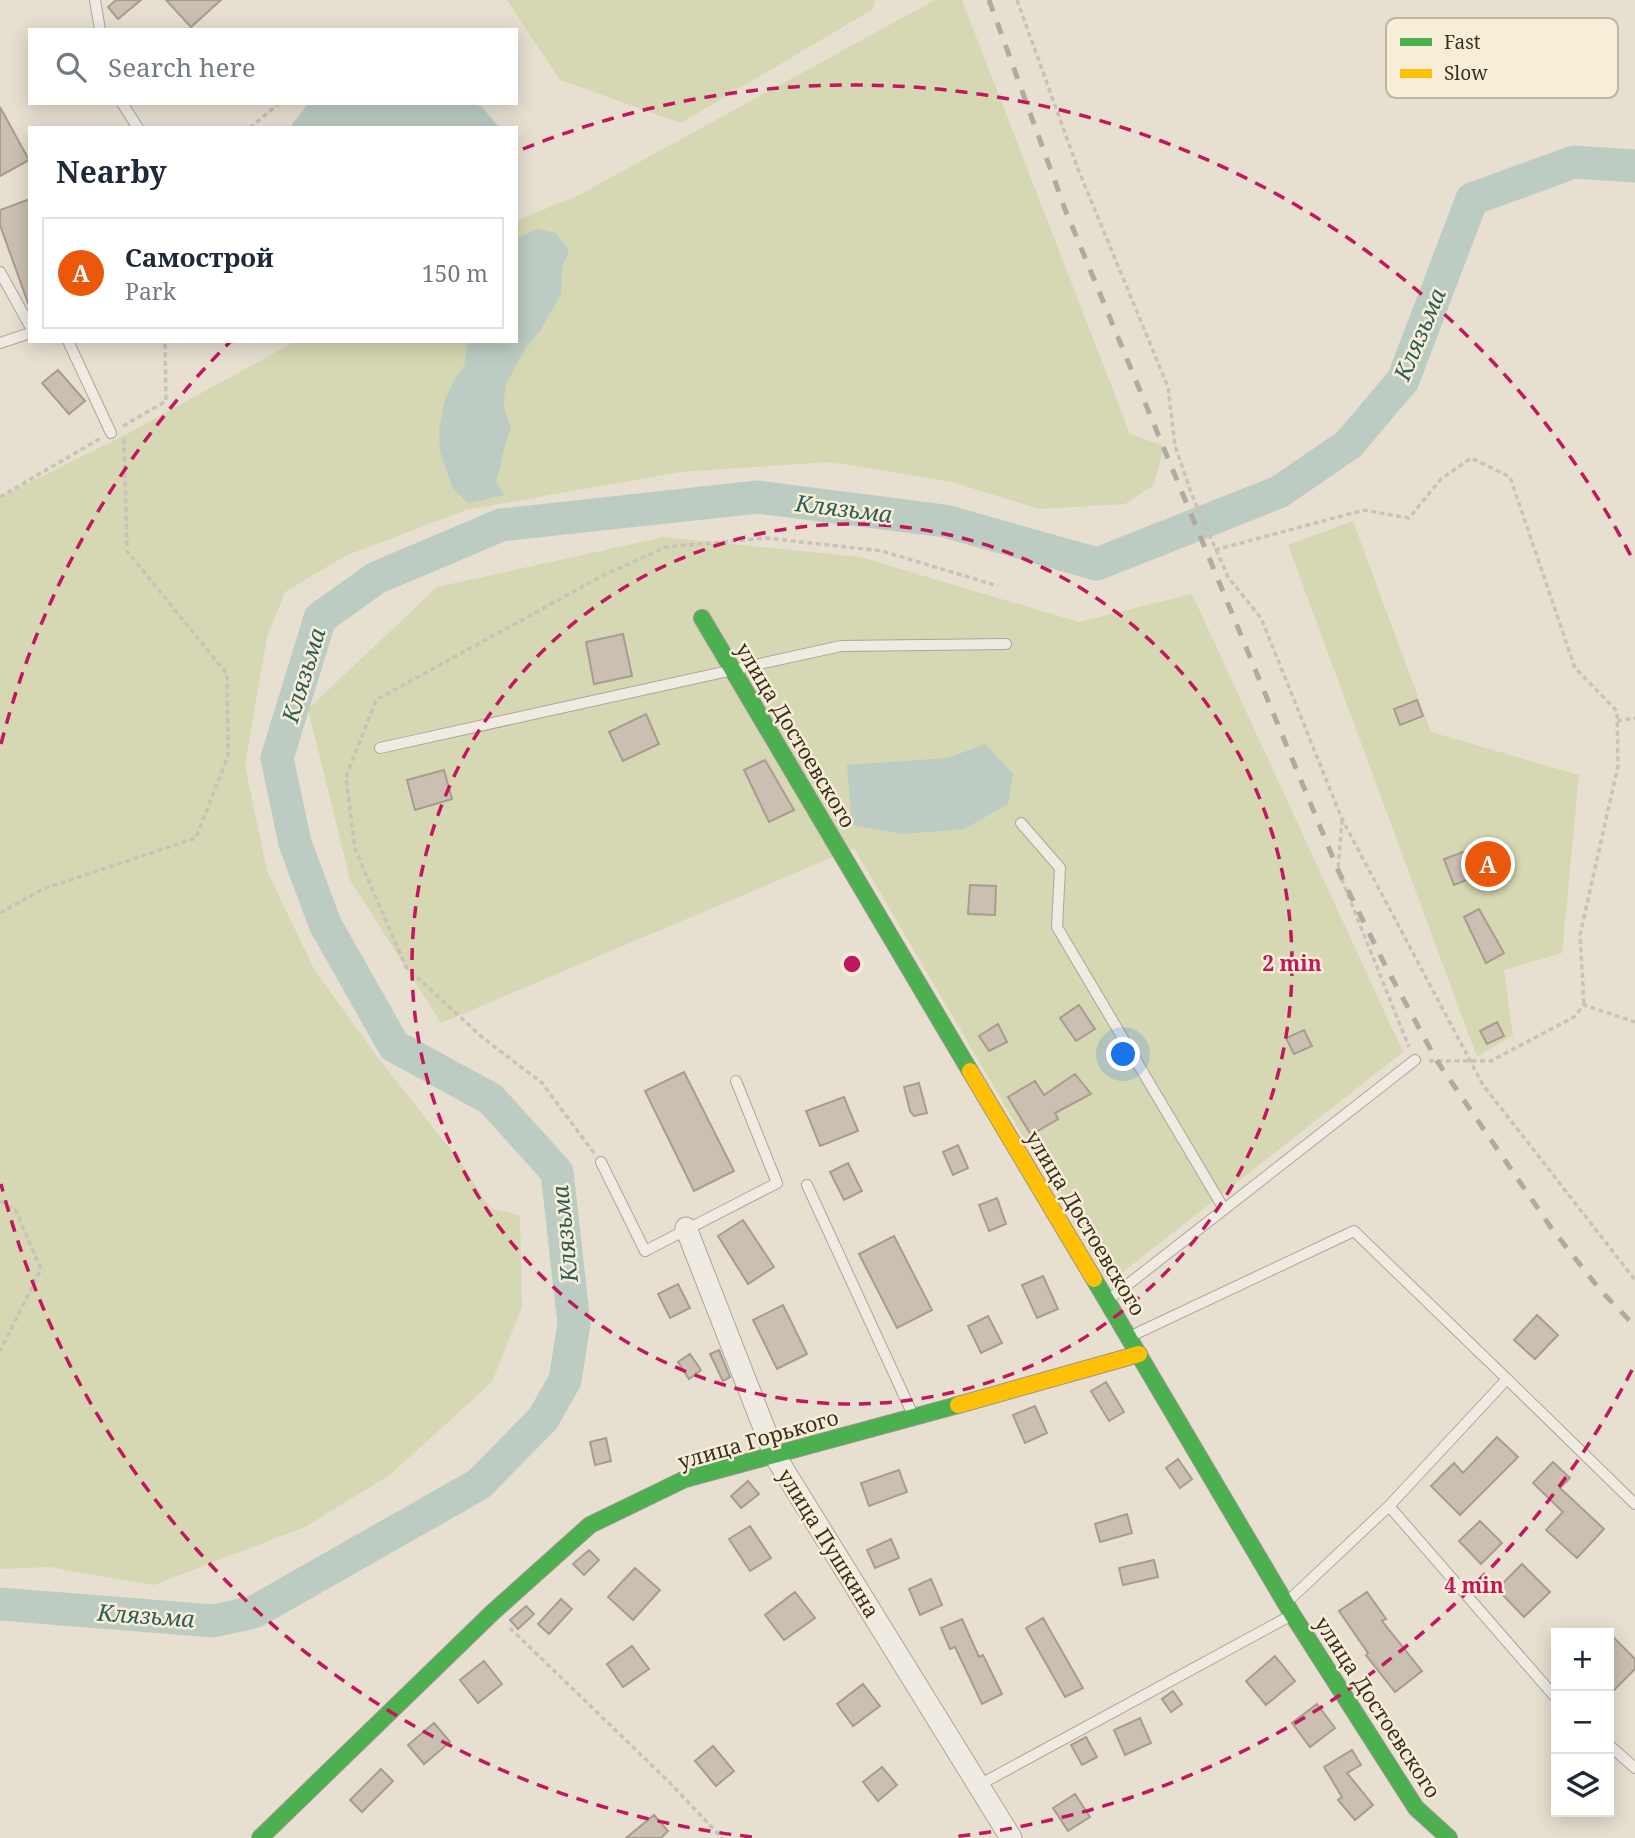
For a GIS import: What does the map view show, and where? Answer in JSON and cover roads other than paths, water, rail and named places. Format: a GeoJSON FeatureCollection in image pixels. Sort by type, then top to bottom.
{"type":"FeatureCollection","features":[{"type":"Feature","properties":{"kind":"street","name":"улица Достоевского"},"geometry":{"type":"LineString","coordinates":[[702,618],[1290,1608],[1416,1808],[1448,1838]]}},
{"type":"Feature","properties":{"kind":"street","name":"улица Пушкина"},"geometry":{"type":"LineString","coordinates":[[686,1228],[775,1456],[1011,1838]]}},
{"type":"Feature","properties":{"kind":"street","name":"улица Горького"},"geometry":{"type":"LineString","coordinates":[[260,1838],[493,1612],[590,1525],[685,1479],[1139,1354]]}},
{"type":"Feature","properties":{"kind":"lane"},"geometry":{"type":"LineString","coordinates":[[95,0],[100,28]]}},
{"type":"Feature","properties":{"kind":"lane"},"geometry":{"type":"LineString","coordinates":[[123,105],[137,126]]}},
{"type":"Feature","properties":{"kind":"lane"},"geometry":{"type":"LineString","coordinates":[[0,272],[28,322]]}},
{"type":"Feature","properties":{"kind":"lane"},"geometry":{"type":"LineString","coordinates":[[0,343],[28,334]]}},
{"type":"Feature","properties":{"kind":"lane"},"geometry":{"type":"LineString","coordinates":[[69,343],[111,433]]}},
{"type":"Feature","properties":{"kind":"lane"},"geometry":{"type":"LineString","coordinates":[[380,748],[841,646],[1006,645]]}},
{"type":"Feature","properties":{"kind":"lane"},"geometry":{"type":"LineString","coordinates":[[1021,822],[1060,868],[1057,927],[1224,1209]]}},
{"type":"Feature","properties":{"kind":"lane"},"geometry":{"type":"LineString","coordinates":[[1108,1300],[1415,1060]]}},
{"type":"Feature","properties":{"kind":"lane"},"geometry":{"type":"LineString","coordinates":[[601,1162],[645,1251],[777,1183],[736,1081]]}},
{"type":"Feature","properties":{"kind":"lane"},"geometry":{"type":"LineString","coordinates":[[807,1185],[914,1417]]}},
{"type":"Feature","properties":{"kind":"lane"},"geometry":{"type":"LineString","coordinates":[[1129,1337],[1354,1231],[1635,1504]]}},
{"type":"Feature","properties":{"kind":"lane"},"geometry":{"type":"LineString","coordinates":[[979,1785],[1290,1608],[1507,1379]]}},
{"type":"Feature","properties":{"kind":"lane"},"geometry":{"type":"LineString","coordinates":[[1389,1506],[1551,1692]]}},
{"type":"Feature","properties":{"kind":"lane"},"geometry":{"type":"LineString","coordinates":[[1614,1749],[1635,1768]]}},
{"type":"Feature","properties":{"kind":"waterway","name":"Клязьма"},"geometry":{"type":"LineString","coordinates":[[0,1604],[213,1621],[254,1612],[479,1484],[543,1419],[565,1380],[574,1324],[557,1172],[491,1099],[394,1046],[325,924],[295,843],[277,758],[320,618],[376,578],[501,525],[758,497],[945,521],[1097,564],[1279,492],[1349,444],[1403,380],[1472,199],[1574,162],[1635,166]]}},
{"type":"Feature","properties":{"kind":"railway"},"geometry":{"type":"LineString","coordinates":[[989,0],[1065,209],[1338,870],[1437,1061],[1552,1229],[1601,1291],[1635,1326]]}},
{"type":"Feature","properties":{"kind":"place","name":"Самострой"},"geometry":{"type":"Point","coordinates":[1488,864]}}]}
